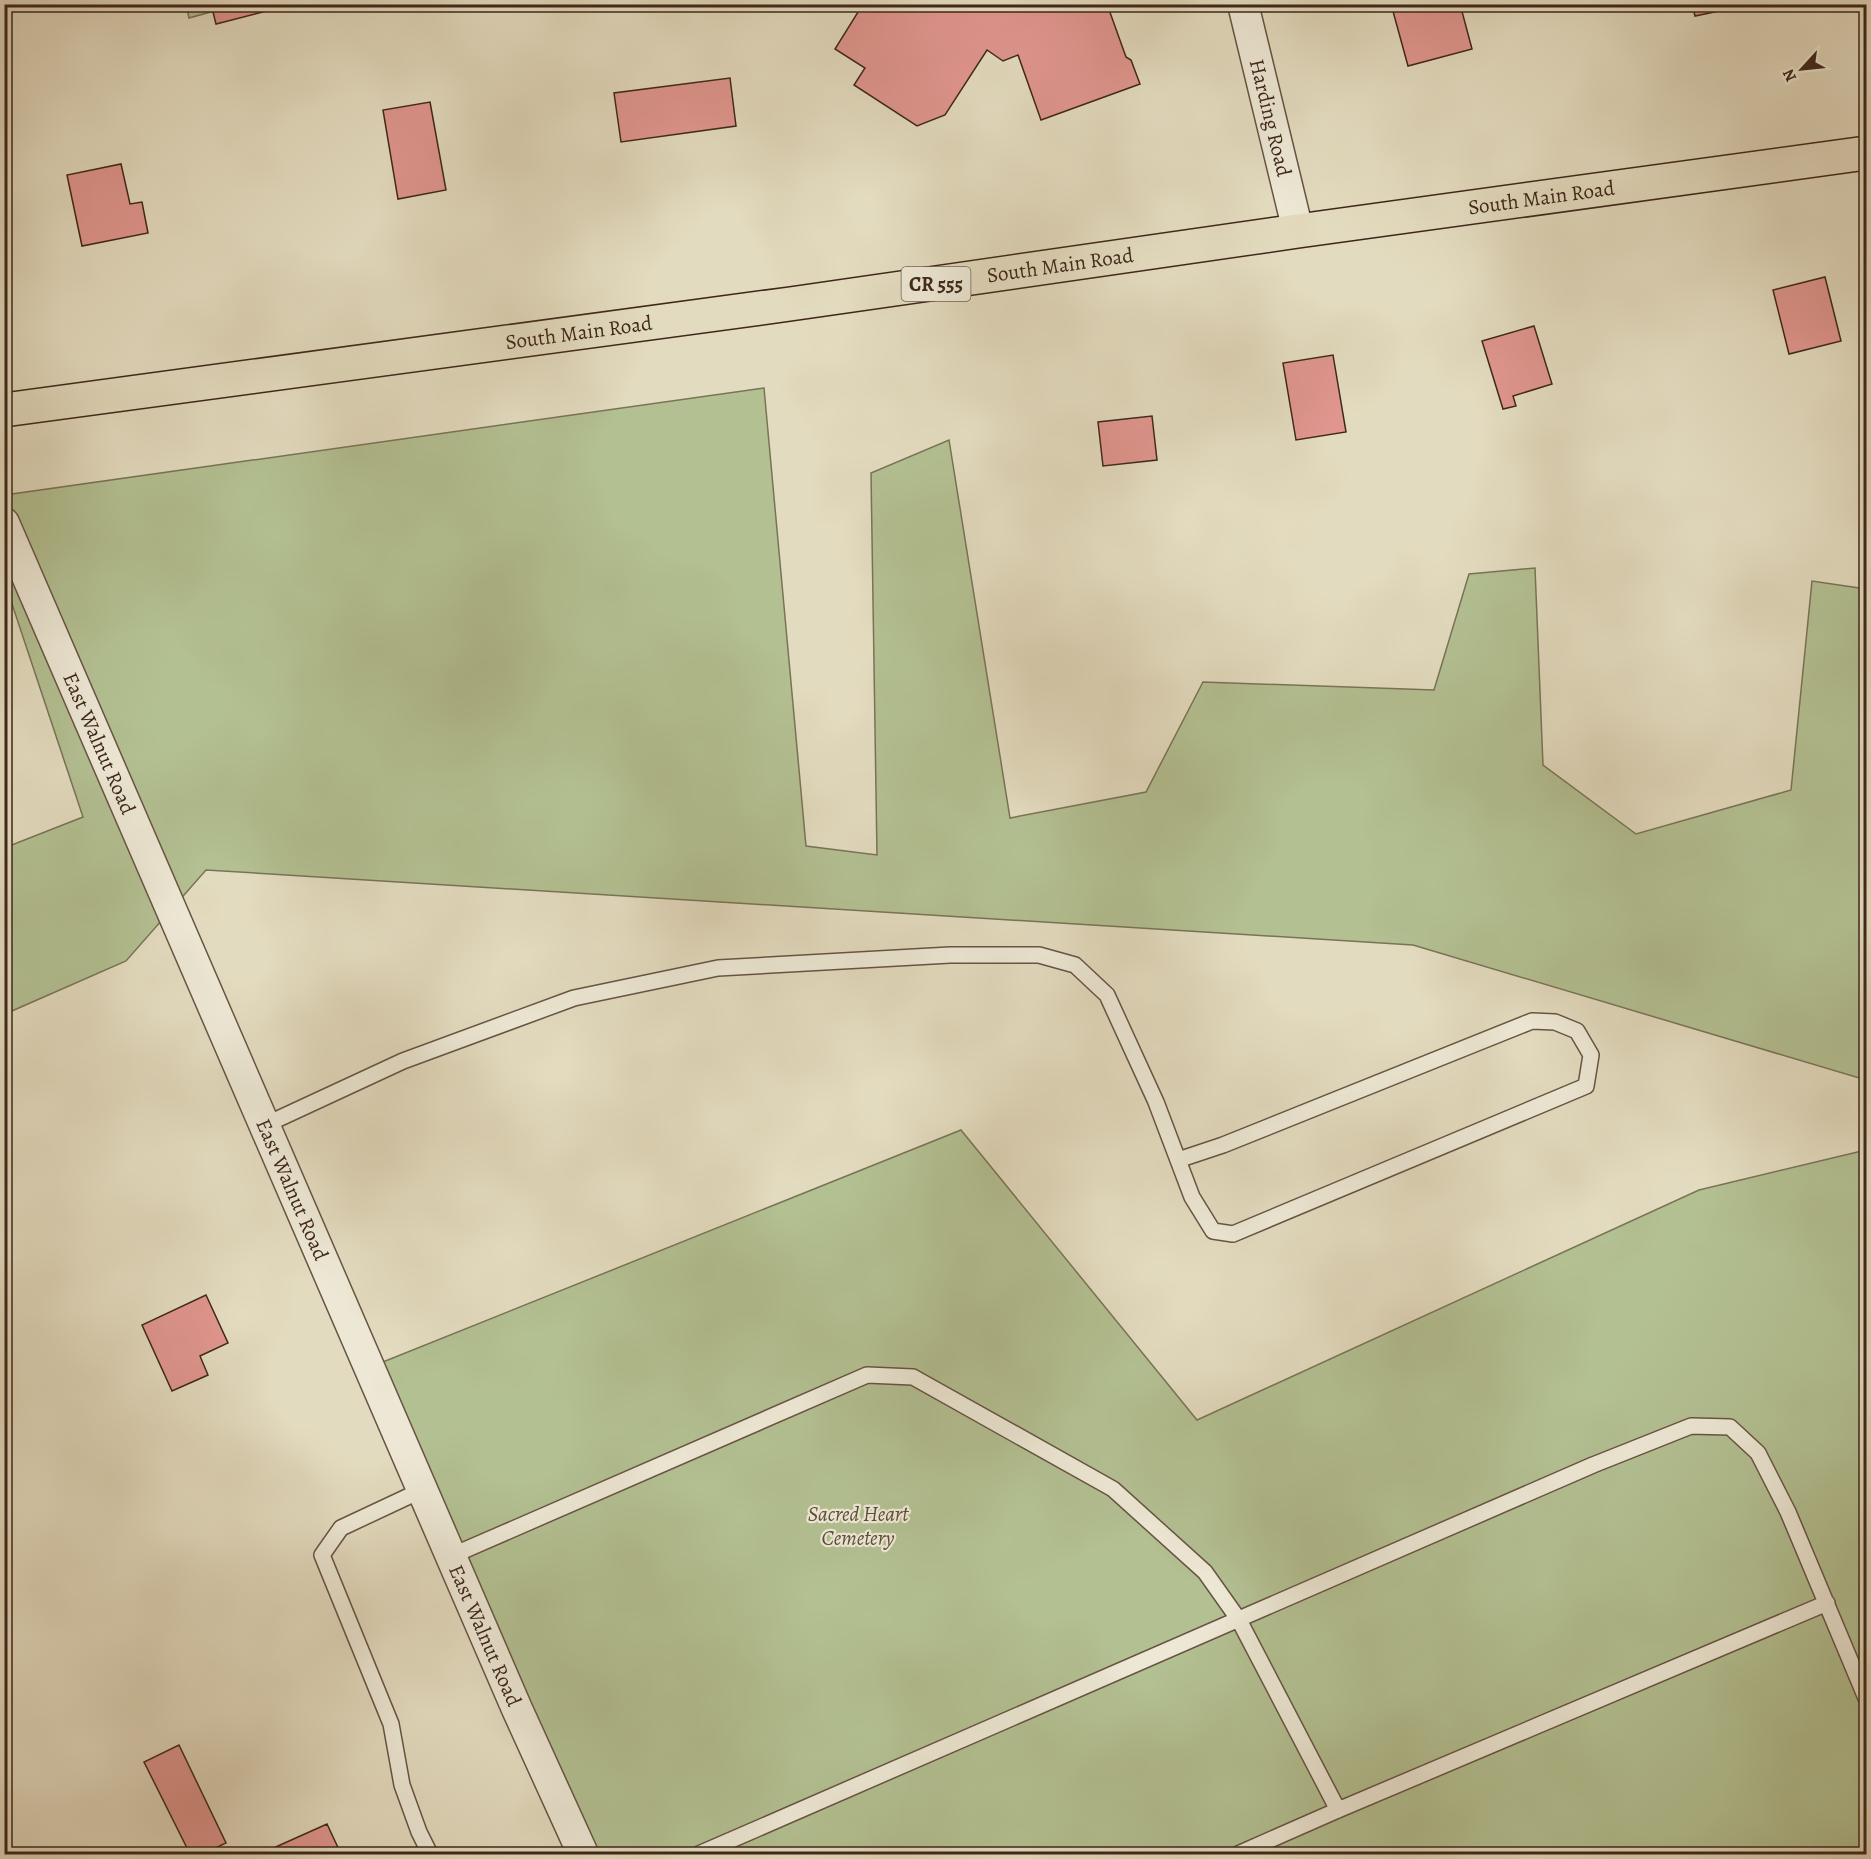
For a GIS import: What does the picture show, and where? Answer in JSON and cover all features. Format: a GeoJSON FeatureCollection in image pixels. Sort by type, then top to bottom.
{"type":"FeatureCollection","features":[{"type":"Feature","properties":{"kind":"main road","name":"South Main Road"},"geometry":{"type":"LineString","coordinates":[[4,410],[790,304],[1298,231],[1866,154]]}},
{"type":"Feature","properties":{"kind":"street","name":"Harding Road"},"geometry":{"type":"LineString","coordinates":[[1243,4],[1298,231]]}},
{"type":"Feature","properties":{"kind":"street","name":"East Walnut Road"},"geometry":{"type":"LineString","coordinates":[[4,523],[517,1709],[583,1854]]}},
{"type":"Feature","properties":{"kind":"lane"},"geometry":{"type":"LineString","coordinates":[[265,1125],[403,1061],[574,998],[718,968],[950,954],[1039,955],[1075,965],[1107,995],[1156,1102],[1192,1197],[1213,1231],[1233,1234],[1586,1086],[1591,1056],[1577,1031],[1555,1022],[1532,1021],[1223,1146],[1178,1160]]}},
{"type":"Feature","properties":{"kind":"lane"},"geometry":{"type":"LineString","coordinates":[[451,1556],[867,1375],[913,1377],[1113,1489],[1204,1572],[1239,1620],[1338,1810]]}},
{"type":"Feature","properties":{"kind":"lane"},"geometry":{"type":"LineString","coordinates":[[699,1854],[1593,1465],[1690,1426],[1730,1427],[1758,1453],[1788,1512],[1866,1698]]}},
{"type":"Feature","properties":{"kind":"lane"},"geometry":{"type":"LineString","coordinates":[[422,1490],[341,1528],[322,1555],[391,1724],[402,1785],[419,1832],[430,1854]]}},
{"type":"Feature","properties":{"kind":"lane"},"geometry":{"type":"LineString","coordinates":[[1238,1854],[1827,1603]]}},
{"type":"Feature","properties":{"kind":"green space"},"geometry":{"type":"Polygon","coordinates":[[[186,4],[236,5],[189,18],[186,4]]]}},
{"type":"Feature","properties":{"kind":"green space"},"geometry":{"type":"Polygon","coordinates":[[[764,388],[806,846],[877,855],[871,473],[949,440],[1010,818],[1146,792],[1203,682],[1434,690],[1469,574],[1535,568],[1543,765],[1636,834],[1791,790],[1812,581],[1866,589],[1866,1080],[1413,945],[206,870],[126,961],[5,1014],[4,848],[83,817],[5,583],[5,495],[764,388]]]}},
{"type":"Feature","properties":{"kind":"green space","name":"Sacred Heart Cemetery"},"geometry":{"type":"Polygon","coordinates":[[[961,1130],[1197,1420],[1699,1190],[1866,1150],[1866,1854],[597,1854],[368,1368],[961,1130]]]}},
{"type":"Feature","properties":{"kind":"building"},"geometry":{"type":"Polygon","coordinates":[[[211,4],[278,4],[279,8],[216,24],[211,4]]]}},
{"type":"Feature","properties":{"kind":"building"},"geometry":{"type":"Polygon","coordinates":[[[863,4],[1107,4],[1126,57],[1131,60],[1140,84],[1041,120],[1018,55],[1003,61],[987,50],[945,115],[917,126],[854,85],[865,68],[835,49],[863,4]]]}},
{"type":"Feature","properties":{"kind":"building"},"geometry":{"type":"Polygon","coordinates":[[[1391,4],[1460,4],[1472,49],[1408,66],[1391,4]]]}},
{"type":"Feature","properties":{"kind":"building"},"geometry":{"type":"Polygon","coordinates":[[[1692,4],[1748,4],[1748,5],[1695,16],[1692,4]]]}},
{"type":"Feature","properties":{"kind":"building"},"geometry":{"type":"Polygon","coordinates":[[[730,78],[736,126],[621,142],[614,93],[730,78]]]}},
{"type":"Feature","properties":{"kind":"building"},"geometry":{"type":"Polygon","coordinates":[[[430,102],[446,190],[398,199],[383,110],[430,102]]]}},
{"type":"Feature","properties":{"kind":"building"},"geometry":{"type":"Polygon","coordinates":[[[121,164],[130,204],[142,202],[148,233],[82,246],[67,175],[121,164]]]}},
{"type":"Feature","properties":{"kind":"building"},"geometry":{"type":"Polygon","coordinates":[[[1825,277],[1841,341],[1789,354],[1773,290],[1825,277]]]}},
{"type":"Feature","properties":{"kind":"building"},"geometry":{"type":"Polygon","coordinates":[[[1534,326],[1552,384],[1513,396],[1516,406],[1503,409],[1482,341],[1534,326]]]}},
{"type":"Feature","properties":{"kind":"building"},"geometry":{"type":"Polygon","coordinates":[[[1333,355],[1346,432],[1296,440],[1283,363],[1333,355]]]}},
{"type":"Feature","properties":{"kind":"building"},"geometry":{"type":"Polygon","coordinates":[[[1152,416],[1157,460],[1103,466],[1098,422],[1152,416]]]}},
{"type":"Feature","properties":{"kind":"building"},"geometry":{"type":"Polygon","coordinates":[[[206,1295],[228,1343],[200,1356],[208,1375],[172,1391],[142,1325],[206,1295]]]}},
{"type":"Feature","properties":{"kind":"building"},"geometry":{"type":"Polygon","coordinates":[[[179,1745],[226,1843],[203,1854],[190,1854],[144,1762],[179,1745]]]}},
{"type":"Feature","properties":{"kind":"building"},"geometry":{"type":"Polygon","coordinates":[[[327,1824],[341,1854],[260,1854],[327,1824]]]}}]}
